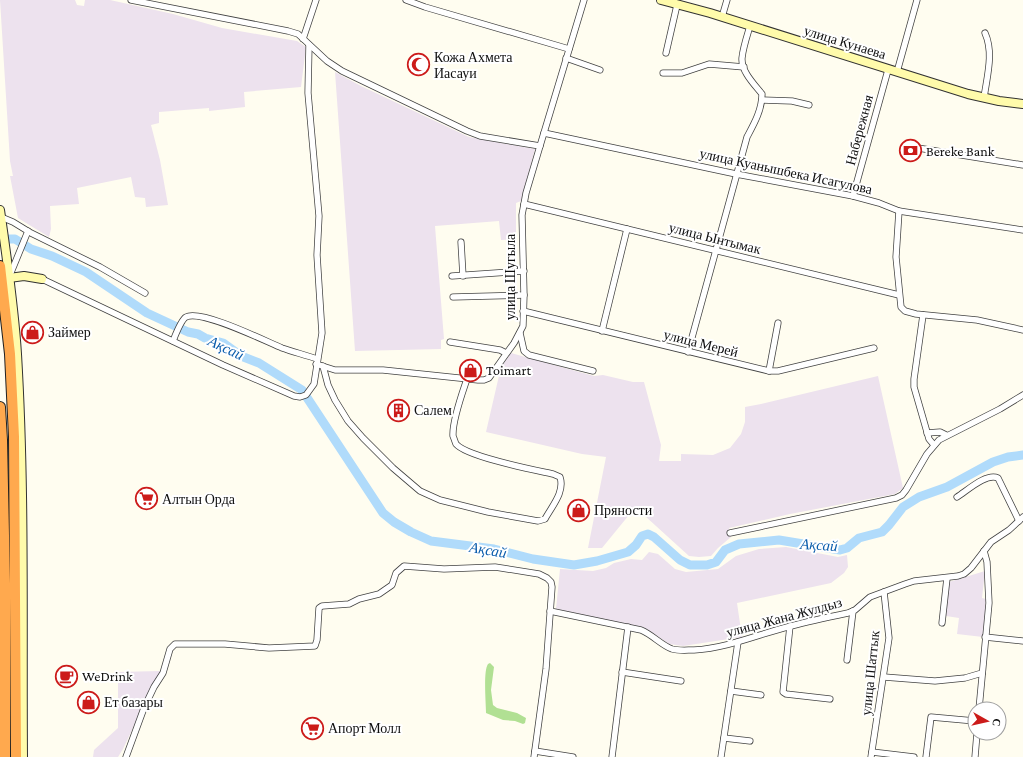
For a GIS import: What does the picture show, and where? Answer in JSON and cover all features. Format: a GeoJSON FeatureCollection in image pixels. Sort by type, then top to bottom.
{"type":"FeatureCollection","features":[{"type":"Feature","properties":{"kind":"highway"},"geometry":{"type":"LineString","coordinates":[[0,266],[10,354],[14,437],[16,757]]}},
{"type":"Feature","properties":{"kind":"highway"},"geometry":{"type":"LineString","coordinates":[[0,407],[5,583],[5,757]]}},
{"type":"Feature","properties":{"kind":"main road","name":"улица Кунаева"},"geometry":{"type":"LineString","coordinates":[[661,0],[722,17],[888,70],[984,98],[1023,104]]}},
{"type":"Feature","properties":{"kind":"main road"},"geometry":{"type":"LineString","coordinates":[[0,214],[6,250],[17,353],[21,427],[23,757]]}},
{"type":"Feature","properties":{"kind":"main road"},"geometry":{"type":"LineString","coordinates":[[9,278],[24,276],[42,279]]}},
{"type":"Feature","properties":{"kind":"street"},"geometry":{"type":"LineString","coordinates":[[132,0],[298,34],[327,61],[342,71],[467,132],[480,136],[540,146]]}},
{"type":"Feature","properties":{"kind":"street"},"geometry":{"type":"LineString","coordinates":[[303,39],[316,0]]}},
{"type":"Feature","properties":{"kind":"street"},"geometry":{"type":"LineString","coordinates":[[406,0],[425,7],[569,49]]}},
{"type":"Feature","properties":{"kind":"street","name":"улица Шугыла"},"geometry":{"type":"LineString","coordinates":[[173,341],[183,320],[192,316],[208,318],[226,324],[317,361],[323,366],[335,370],[383,370],[484,380],[489,378],[520,333],[523,326],[524,271],[522,215],[524,204],[584,0]]}},
{"type":"Feature","properties":{"kind":"street"},"geometry":{"type":"LineString","coordinates":[[722,17],[728,0]]}},
{"type":"Feature","properties":{"kind":"street"},"geometry":{"type":"LineString","coordinates":[[897,72],[917,0]]}},
{"type":"Feature","properties":{"kind":"street"},"geometry":{"type":"LineString","coordinates":[[666,53],[677,4]]}},
{"type":"Feature","properties":{"kind":"street"},"geometry":{"type":"LineString","coordinates":[[688,352],[736,174],[747,137],[756,121],[762,100],[762,94],[751,80],[744,67],[742,59],[750,26]]}},
{"type":"Feature","properties":{"kind":"street"},"geometry":{"type":"LineString","coordinates":[[984,98],[990,55],[989,42],[985,33]]}},
{"type":"Feature","properties":{"kind":"street"},"geometry":{"type":"LineString","coordinates":[[42,279],[222,365],[294,396],[300,397],[306,395],[314,384],[322,333],[317,255],[319,216],[308,93],[309,44]]}},
{"type":"Feature","properties":{"kind":"street"},"geometry":{"type":"LineString","coordinates":[[566,58],[600,70]]}},
{"type":"Feature","properties":{"kind":"street"},"geometry":{"type":"LineString","coordinates":[[663,73],[682,73],[709,64],[744,67]]}},
{"type":"Feature","properties":{"kind":"street","name":"Набережная"},"geometry":{"type":"LineString","coordinates":[[853,196],[888,70]]}},
{"type":"Feature","properties":{"kind":"street"},"geometry":{"type":"LineString","coordinates":[[762,100],[792,101],[809,105]]}},
{"type":"Feature","properties":{"kind":"street","name":"улица Куанышбека Исагулова"},"geometry":{"type":"LineString","coordinates":[[544,133],[736,174],[853,196],[879,203],[899,211],[1023,230]]}},
{"type":"Feature","properties":{"kind":"street"},"geometry":{"type":"LineString","coordinates":[[918,148],[1023,165]]}},
{"type":"Feature","properties":{"kind":"street","name":"улица Ынтымак"},"geometry":{"type":"LineString","coordinates":[[524,204],[899,295]]}},
{"type":"Feature","properties":{"kind":"street"},"geometry":{"type":"LineString","coordinates":[[899,211],[896,257],[899,295],[901,307],[905,311],[923,315],[977,320],[1023,330]]}},
{"type":"Feature","properties":{"kind":"street"},"geometry":{"type":"LineString","coordinates":[[0,214],[28,231],[100,267],[146,293]]}},
{"type":"Feature","properties":{"kind":"street"},"geometry":{"type":"LineString","coordinates":[[602,331],[627,229]]}},
{"type":"Feature","properties":{"kind":"street"},"geometry":{"type":"LineString","coordinates":[[9,278],[28,231]]}},
{"type":"Feature","properties":{"kind":"street"},"geometry":{"type":"LineString","coordinates":[[460,242],[463,276]]}},
{"type":"Feature","properties":{"kind":"street"},"geometry":{"type":"LineString","coordinates":[[452,276],[524,271]]}},
{"type":"Feature","properties":{"kind":"street"},"geometry":{"type":"LineString","coordinates":[[453,297],[524,295]]}},
{"type":"Feature","properties":{"kind":"street","name":"улица Мерей"},"geometry":{"type":"LineString","coordinates":[[523,311],[769,371],[778,371],[874,348]]}},
{"type":"Feature","properties":{"kind":"street"},"geometry":{"type":"LineString","coordinates":[[923,315],[914,388],[929,439],[934,445]]}},
{"type":"Feature","properties":{"kind":"street"},"geometry":{"type":"LineString","coordinates":[[769,371],[778,323]]}},
{"type":"Feature","properties":{"kind":"street"},"geometry":{"type":"LineString","coordinates":[[520,333],[524,351],[529,355],[593,372]]}},
{"type":"Feature","properties":{"kind":"street"},"geometry":{"type":"LineString","coordinates":[[450,342],[500,350],[506,353]]}},
{"type":"Feature","properties":{"kind":"street"},"geometry":{"type":"LineString","coordinates":[[323,366],[328,385],[348,421],[388,463],[420,491],[440,500],[488,512],[538,521],[545,519],[561,490],[562,482],[560,478],[553,474],[488,459],[466,451],[456,444],[453,437],[453,426],[466,378]]}},
{"type":"Feature","properties":{"kind":"street"},"geometry":{"type":"LineString","coordinates":[[730,533],[896,498],[902,495],[906,490],[934,445],[946,436],[1000,409],[1023,395]]}},
{"type":"Feature","properties":{"kind":"street"},"geometry":{"type":"LineString","coordinates":[[927,433],[940,432],[946,436]]}},
{"type":"Feature","properties":{"kind":"street"},"geometry":{"type":"LineString","coordinates":[[957,496],[986,478],[994,476],[998,478],[1021,519]]}},
{"type":"Feature","properties":{"kind":"street","name":"улица Жана Жулдыз"},"geometry":{"type":"LineString","coordinates":[[550,611],[628,627],[648,633],[667,647],[682,651],[700,650],[738,642],[790,626],[848,613],[853,611],[870,597],[914,581],[947,578],[964,574],[971,568],[991,542],[1001,536],[1021,519]]}},
{"type":"Feature","properties":{"kind":"street"},"geometry":{"type":"LineString","coordinates":[[980,701],[989,603],[987,562],[984,551]]}},
{"type":"Feature","properties":{"kind":"street"},"geometry":{"type":"LineString","coordinates":[[126,757],[144,708],[154,687],[163,673],[170,649],[175,644],[225,644],[269,648],[315,646],[317,640],[319,608],[322,606],[349,604],[360,599],[379,594],[392,585],[396,574],[404,566],[444,569],[495,567],[538,574],[547,578],[551,582],[552,587],[546,669],[534,754],[571,757]]}},
{"type":"Feature","properties":{"kind":"street"},"geometry":{"type":"LineString","coordinates":[[942,623],[947,578]]}},
{"type":"Feature","properties":{"kind":"street","name":"улица Шаттык"},"geometry":{"type":"LineString","coordinates":[[871,754],[889,638],[884,592]]}},
{"type":"Feature","properties":{"kind":"street"},"geometry":{"type":"LineString","coordinates":[[847,660],[853,611]]}},
{"type":"Feature","properties":{"kind":"street"},"geometry":{"type":"LineString","coordinates":[[790,626],[783,692],[786,694],[830,699]]}},
{"type":"Feature","properties":{"kind":"street"},"geometry":{"type":"LineString","coordinates":[[612,757],[628,627]]}},
{"type":"Feature","properties":{"kind":"street"},"geometry":{"type":"LineString","coordinates":[[985,637],[1023,641]]}},
{"type":"Feature","properties":{"kind":"street"},"geometry":{"type":"LineString","coordinates":[[721,757],[738,642]]}},
{"type":"Feature","properties":{"kind":"street"},"geometry":{"type":"LineString","coordinates":[[622,672],[681,681]]}},
{"type":"Feature","properties":{"kind":"street"},"geometry":{"type":"LineString","coordinates":[[884,677],[934,681],[965,678],[982,673]]}},
{"type":"Feature","properties":{"kind":"street"},"geometry":{"type":"LineString","coordinates":[[731,691],[761,695]]}},
{"type":"Feature","properties":{"kind":"street"},"geometry":{"type":"LineString","coordinates":[[926,757],[931,717],[967,720]]}},
{"type":"Feature","properties":{"kind":"street"},"geometry":{"type":"LineString","coordinates":[[724,738],[750,741]]}},
{"type":"Feature","properties":{"kind":"street"},"geometry":{"type":"LineString","coordinates":[[975,757],[976,741]]}},
{"type":"Feature","properties":{"kind":"street"},"geometry":{"type":"LineString","coordinates":[[871,754],[914,757]]}},
{"type":"Feature","properties":{"kind":"shaded area"},"geometry":{"type":"Polygon","coordinates":[[[0,0],[75,0],[77,5],[84,6],[85,0],[110,0],[173,14],[222,28],[297,41],[306,47],[301,87],[244,92],[245,107],[209,111],[209,108],[159,112],[159,123],[151,125],[160,160],[168,205],[146,207],[145,198],[135,197],[131,177],[77,188],[79,204],[50,206],[51,229],[49,237],[18,218],[10,176],[13,176],[10,161],[0,0]]]}},
{"type":"Feature","properties":{"kind":"shaded area"},"geometry":{"type":"Polygon","coordinates":[[[335,72],[361,86],[469,137],[535,149],[521,201],[516,203],[516,239],[501,240],[499,221],[435,226],[444,339],[441,340],[441,349],[355,351],[335,72]]]}},
{"type":"Feature","properties":{"kind":"shaded area"},"geometry":{"type":"Polygon","coordinates":[[[511,353],[594,376],[603,375],[633,382],[644,382],[661,445],[659,461],[681,461],[681,454],[713,455],[730,448],[741,434],[745,422],[745,407],[878,376],[903,488],[895,494],[790,514],[729,528],[731,537],[711,556],[689,556],[645,516],[644,510],[629,515],[602,548],[588,548],[606,457],[582,454],[486,432],[501,367],[511,353]]]}},
{"type":"Feature","properties":{"kind":"shaded area"},"geometry":{"type":"Polygon","coordinates":[[[786,547],[838,557],[847,555],[848,567],[844,573],[831,583],[737,603],[742,637],[683,646],[669,644],[645,628],[556,609],[560,569],[593,571],[606,568],[614,563],[631,559],[642,560],[649,552],[658,554],[675,569],[686,572],[718,569],[736,556],[759,549],[786,547]]]}},
{"type":"Feature","properties":{"kind":"shaded area"},"geometry":{"type":"Polygon","coordinates":[[[985,571],[982,598],[986,599],[983,637],[957,634],[959,618],[946,616],[949,582],[985,571]]]}},
{"type":"Feature","properties":{"kind":"shaded area"},"geometry":{"type":"Polygon","coordinates":[[[160,671],[118,757],[93,757],[94,750],[118,728],[118,672],[160,671]]]}},
{"type":"Feature","properties":{"kind":"green space"},"geometry":{"type":"Polygon","coordinates":[[[490,663],[494,667],[491,690],[493,705],[497,708],[517,713],[526,718],[525,723],[523,724],[515,721],[503,720],[486,713],[486,668],[490,663]]]}},
{"type":"Feature","properties":{"kind":"waterway","name":"Ақсай"},"geometry":{"type":"LineString","coordinates":[[10,239],[15,239],[31,249],[52,256],[86,272],[147,313],[188,332],[223,343],[241,356],[259,363],[302,390],[383,513],[394,522],[411,532],[431,541],[494,549],[533,559],[574,565],[597,561],[628,552],[636,545],[642,536],[648,534],[654,537],[680,560],[690,565],[707,565],[716,562],[725,550],[739,544],[779,540],[840,550],[847,548],[859,538],[882,532],[903,507],[919,497],[947,487],[993,462],[1008,457],[1023,455]]}},
{"type":"Feature","properties":{"kind":"place","name":"Кожа Ахмета Иасауи"},"geometry":{"type":"Point","coordinates":[419,65]}},
{"type":"Feature","properties":{"kind":"place","name":"Bereke Bank"},"geometry":{"type":"Point","coordinates":[911,151]}},
{"type":"Feature","properties":{"kind":"place","name":"Займер"},"geometry":{"type":"Point","coordinates":[32,332]}},
{"type":"Feature","properties":{"kind":"place","name":"Toimart"},"geometry":{"type":"Point","coordinates":[471,370]}},
{"type":"Feature","properties":{"kind":"place","name":"Салем"},"geometry":{"type":"Point","coordinates":[399,410]}},
{"type":"Feature","properties":{"kind":"place","name":"Алтын Орда"},"geometry":{"type":"Point","coordinates":[147,499]}},
{"type":"Feature","properties":{"kind":"place","name":"Пряности"},"geometry":{"type":"Point","coordinates":[578,510]}},
{"type":"Feature","properties":{"kind":"place","name":"WeDrink"},"geometry":{"type":"Point","coordinates":[66,676]}},
{"type":"Feature","properties":{"kind":"place","name":"Ет базары"},"geometry":{"type":"Point","coordinates":[88,702]}},
{"type":"Feature","properties":{"kind":"place","name":"Апорт Молл"},"geometry":{"type":"Point","coordinates":[313,728]}}]}
